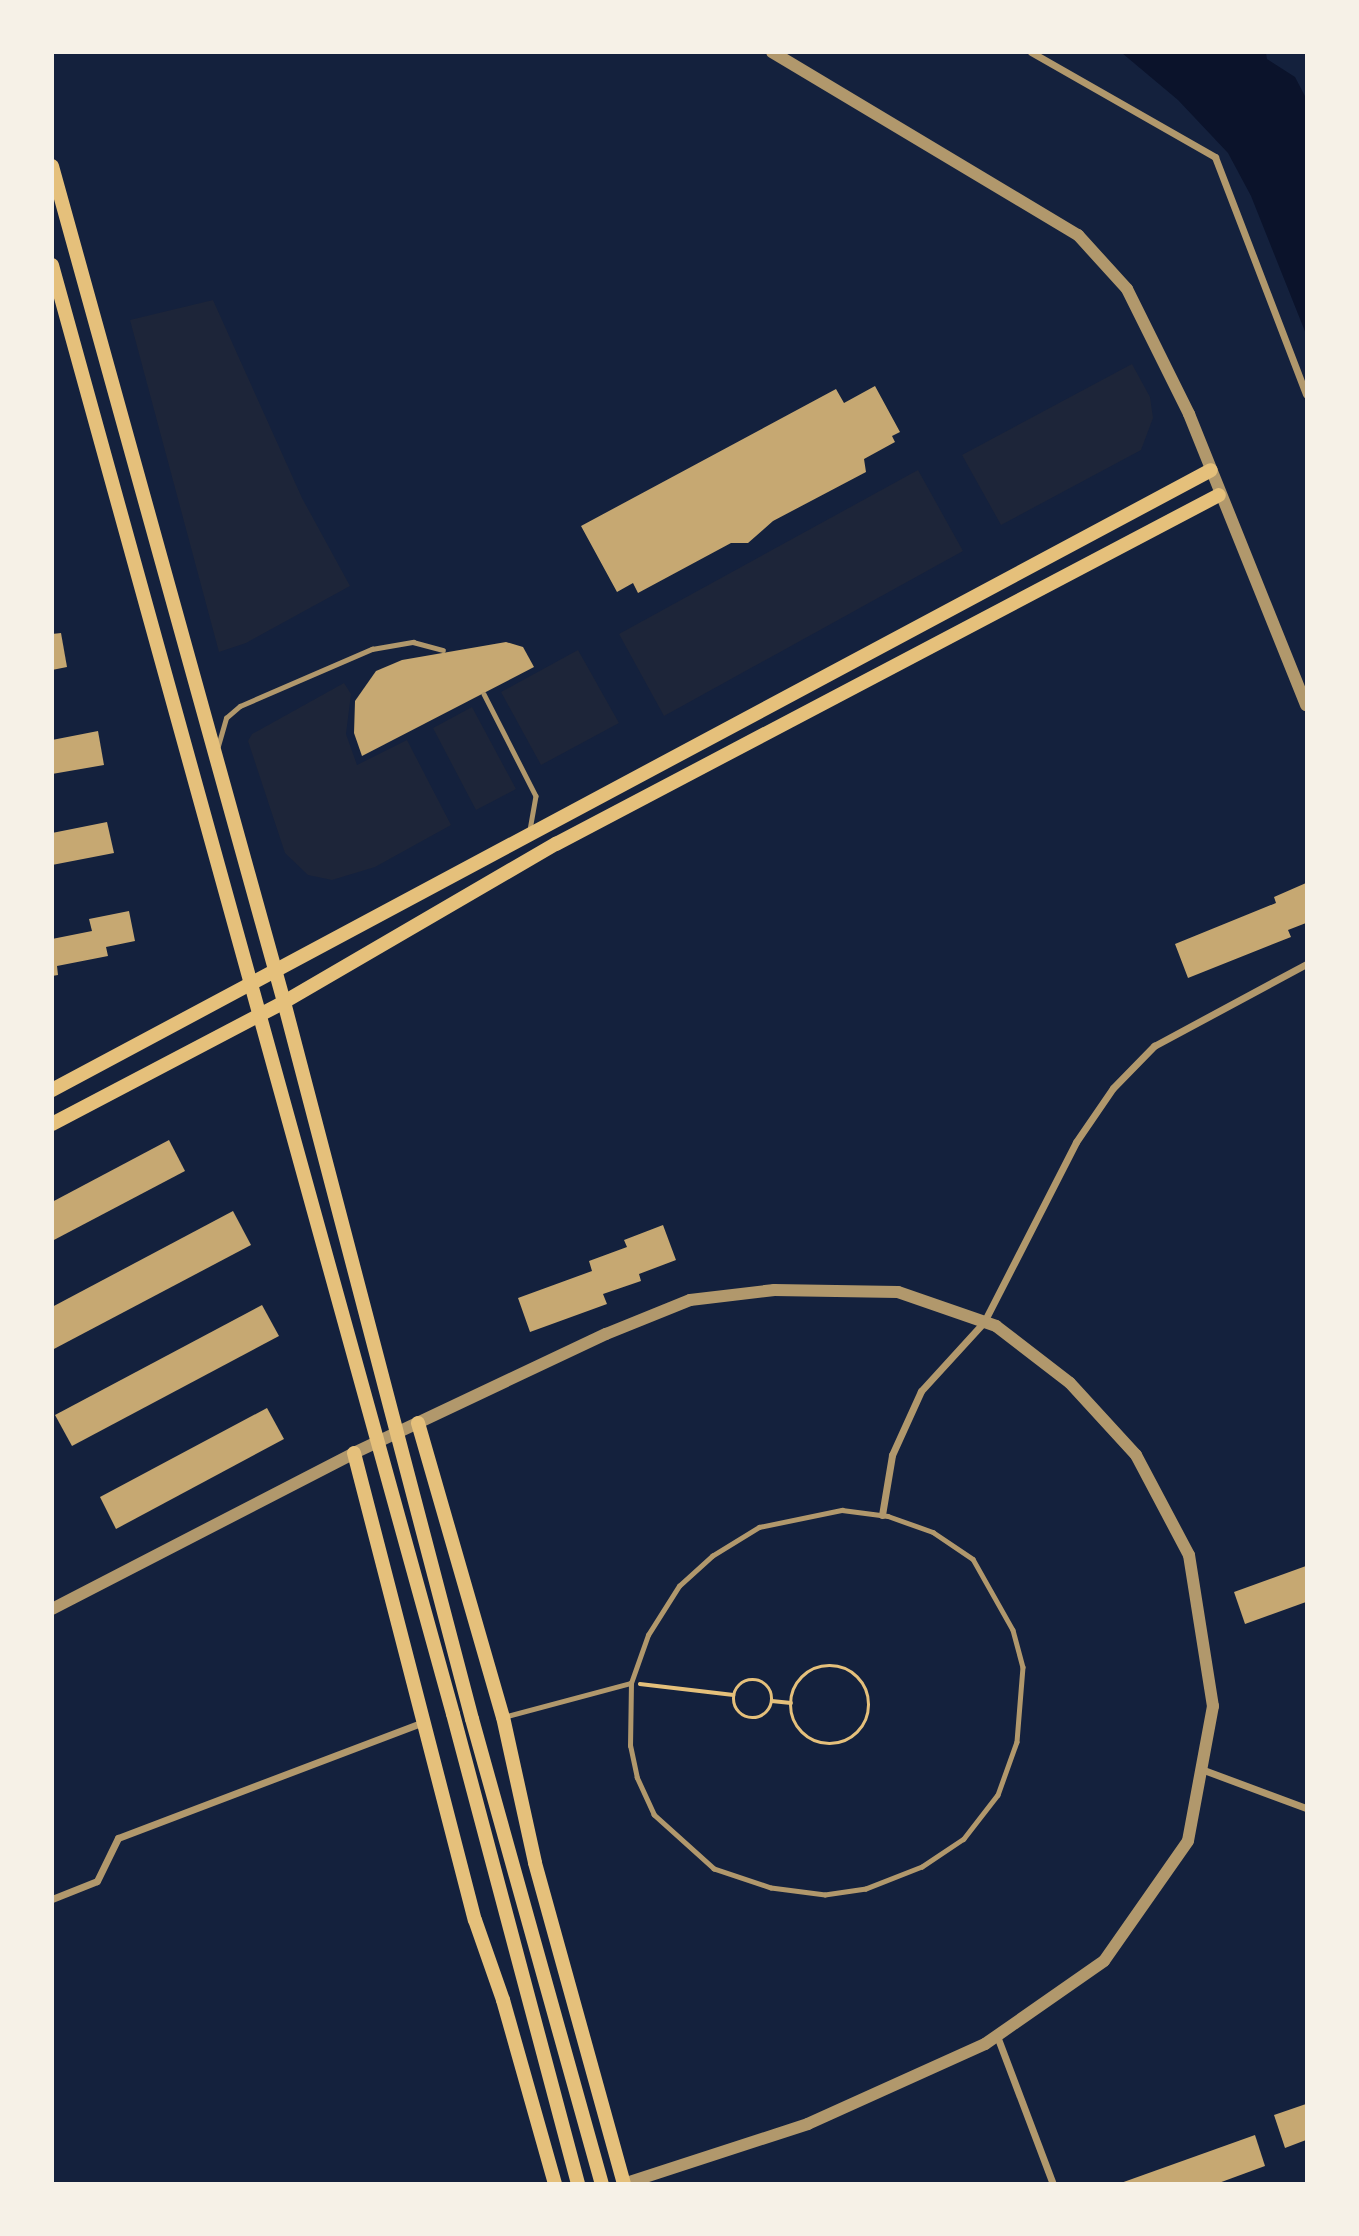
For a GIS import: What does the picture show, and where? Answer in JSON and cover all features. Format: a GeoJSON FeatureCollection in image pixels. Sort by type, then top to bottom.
{"type":"FeatureCollection","features":[{"type":"Feature","properties":{"kind":"main road"},"geometry":{"type":"LineString","coordinates":[[52,166],[215,762],[284,1002],[472,1719],[602,2183]]}},
{"type":"Feature","properties":{"kind":"main road"},"geometry":{"type":"LineString","coordinates":[[52,265],[578,2183]]}},
{"type":"Feature","properties":{"kind":"main road"},"geometry":{"type":"LineString","coordinates":[[52,1090],[1211,470]]}},
{"type":"Feature","properties":{"kind":"main road"},"geometry":{"type":"LineString","coordinates":[[52,1124],[284,1002],[556,844],[1219,495]]}},
{"type":"Feature","properties":{"kind":"main road"},"geometry":{"type":"LineString","coordinates":[[418,1423],[503,1717],[535,1863],[624,2183]]}},
{"type":"Feature","properties":{"kind":"main road"},"geometry":{"type":"LineString","coordinates":[[354,1453],[427,1721],[475,1920],[503,2000],[555,2183]]}},
{"type":"Feature","properties":{"kind":"street"},"geometry":{"type":"LineString","coordinates":[[772,52],[1078,235],[1127,289],[1189,414],[1219,495],[1307,705]]}},
{"type":"Feature","properties":{"kind":"street"},"geometry":{"type":"LineString","coordinates":[[1031,52],[1215,157],[1307,394]]}},
{"type":"Feature","properties":{"kind":"street"},"geometry":{"type":"LineString","coordinates":[[882,1515],[892,1455],[921,1391],[984,1322],[1076,1142],[1113,1088],[1154,1046],[1307,964]]}},
{"type":"Feature","properties":{"kind":"street"},"geometry":{"type":"LineString","coordinates":[[52,1609],[354,1453],[607,1334],[690,1300],[774,1290],[898,1292],[984,1322],[1070,1383],[1136,1455],[1189,1555],[1213,1706],[1188,1841],[1104,1961],[998,2036],[808,2124],[624,2183]]}},
{"type":"Feature","properties":{"kind":"street"},"geometry":{"type":"LineString","coordinates":[[52,1899],[97,1881],[118,1838],[427,1721]]}},
{"type":"Feature","properties":{"kind":"street"},"geometry":{"type":"LineString","coordinates":[[1201,1769],[1307,1808]]}},
{"type":"Feature","properties":{"kind":"street"},"geometry":{"type":"LineString","coordinates":[[998,2036],[1053,2183]]}},
{"type":"Feature","properties":{"kind":"lane"},"geometry":{"type":"LineString","coordinates":[[215,762],[224,723],[240,706],[372,649],[413,642],[443,650]]}},
{"type":"Feature","properties":{"kind":"lane"},"geometry":{"type":"LineString","coordinates":[[484,694],[536,796],[528,833]]}},
{"type":"Feature","properties":{"kind":"lane"},"geometry":{"type":"LineString","coordinates":[[842,1510],[882,1515],[933,1532],[973,1559],[1013,1630],[1023,1667],[1017,1742],[998,1795],[964,1839],[922,1867],[866,1889],[825,1895],[771,1888],[714,1868],[654,1815],[637,1778],[630,1746],[631,1683],[648,1635],[679,1586],[712,1556],[760,1527],[799,1516],[842,1510]]}},
{"type":"Feature","properties":{"kind":"lane"},"geometry":{"type":"LineString","coordinates":[[503,1717],[631,1683]]}},
{"type":"Feature","properties":{"kind":"path"},"geometry":{"type":"LineString","coordinates":[[824,1666],[850,1671],[860,1680],[869,1703],[862,1727],[853,1736],[830,1744],[806,1736],[792,1715],[791,1703],[801,1678],[824,1666]]}},
{"type":"Feature","properties":{"kind":"path"},"geometry":{"type":"LineString","coordinates":[[759,1680],[769,1688],[772,1701],[767,1712],[749,1718],[735,1707],[733,1695],[740,1684],[759,1680]]}},
{"type":"Feature","properties":{"kind":"path"},"geometry":{"type":"LineString","coordinates":[[631,1683],[733,1695]]}},
{"type":"Feature","properties":{"kind":"path"},"geometry":{"type":"LineString","coordinates":[[772,1701],[791,1703]]}},
{"type":"Feature","properties":{"kind":"shaded area"},"geometry":{"type":"Polygon","coordinates":[[[1122,53],[1266,53],[1267,59],[1295,77],[1306,98],[1306,334],[1251,196],[1228,153],[1178,100],[1122,53]]]}},
{"type":"Feature","properties":{"kind":"shaded area"},"geometry":{"type":"Polygon","coordinates":[[[213,300],[302,498],[350,586],[246,643],[219,652],[130,320],[213,300]]]}},
{"type":"Feature","properties":{"kind":"shaded area"},"geometry":{"type":"Polygon","coordinates":[[[1132,364],[1150,397],[1153,418],[1141,450],[1001,525],[962,455],[1132,364]]]}},
{"type":"Feature","properties":{"kind":"shaded area"},"geometry":{"type":"Polygon","coordinates":[[[918,470],[963,551],[664,716],[619,634],[918,470]]]}},
{"type":"Feature","properties":{"kind":"shaded area"},"geometry":{"type":"Polygon","coordinates":[[[578,650],[619,723],[541,765],[501,692],[578,650]]]}},
{"type":"Feature","properties":{"kind":"shaded area"},"geometry":{"type":"Polygon","coordinates":[[[344,683],[351,694],[346,734],[357,765],[407,740],[451,825],[375,867],[332,880],[308,875],[285,853],[248,741],[252,734],[344,683]]]}},
{"type":"Feature","properties":{"kind":"shaded area"},"geometry":{"type":"Polygon","coordinates":[[[472,707],[516,789],[476,810],[433,728],[472,707]]]}},
{"type":"Feature","properties":{"kind":"building"},"geometry":{"type":"Polygon","coordinates":[[[875,386],[900,432],[892,436],[895,442],[864,459],[866,472],[773,521],[748,543],[731,543],[638,593],[633,583],[617,592],[581,526],[836,389],[844,403],[875,386]]]}},
{"type":"Feature","properties":{"kind":"building"},"geometry":{"type":"Polygon","coordinates":[[[61,633],[67,667],[52,670],[52,634],[61,633]]]}},
{"type":"Feature","properties":{"kind":"building"},"geometry":{"type":"Polygon","coordinates":[[[506,642],[523,647],[534,667],[362,756],[354,733],[355,701],[376,671],[402,660],[506,642]]]}},
{"type":"Feature","properties":{"kind":"building"},"geometry":{"type":"Polygon","coordinates":[[[98,731],[104,765],[52,774],[52,740],[98,731]]]}},
{"type":"Feature","properties":{"kind":"building"},"geometry":{"type":"Polygon","coordinates":[[[107,822],[114,853],[52,865],[52,833],[107,822]]]}},
{"type":"Feature","properties":{"kind":"building"},"geometry":{"type":"Polygon","coordinates":[[[1306,883],[1306,923],[1288,930],[1291,937],[1188,978],[1175,944],[1276,903],[1274,897],[1306,883]]]}},
{"type":"Feature","properties":{"kind":"building"},"geometry":{"type":"Polygon","coordinates":[[[129,911],[135,941],[106,947],[108,956],[57,966],[58,975],[52,976],[52,939],[92,931],[89,919],[129,911]]]}},
{"type":"Feature","properties":{"kind":"building"},"geometry":{"type":"Polygon","coordinates":[[[169,1140],[185,1171],[52,1241],[52,1202],[169,1140]]]}},
{"type":"Feature","properties":{"kind":"building"},"geometry":{"type":"Polygon","coordinates":[[[233,1211],[251,1245],[52,1350],[52,1307],[233,1211]]]}},
{"type":"Feature","properties":{"kind":"building"},"geometry":{"type":"Polygon","coordinates":[[[663,1225],[676,1260],[639,1274],[641,1281],[603,1294],[607,1304],[530,1332],[518,1298],[592,1271],[589,1261],[627,1247],[624,1240],[663,1225]]]}},
{"type":"Feature","properties":{"kind":"building"},"geometry":{"type":"Polygon","coordinates":[[[262,1305],[279,1336],[72,1446],[55,1415],[262,1305]]]}},
{"type":"Feature","properties":{"kind":"building"},"geometry":{"type":"Polygon","coordinates":[[[267,1408],[284,1439],[116,1529],[100,1497],[267,1408]]]}},
{"type":"Feature","properties":{"kind":"building"},"geometry":{"type":"Polygon","coordinates":[[[1306,1566],[1306,1602],[1245,1624],[1234,1592],[1306,1566]]]}},
{"type":"Feature","properties":{"kind":"building"},"geometry":{"type":"Polygon","coordinates":[[[1306,2104],[1306,2140],[1285,2148],[1274,2115],[1306,2104]]]}},
{"type":"Feature","properties":{"kind":"building"},"geometry":{"type":"Polygon","coordinates":[[[1255,2135],[1265,2166],[1216,2184],[1118,2184],[1255,2135]]]}}]}
